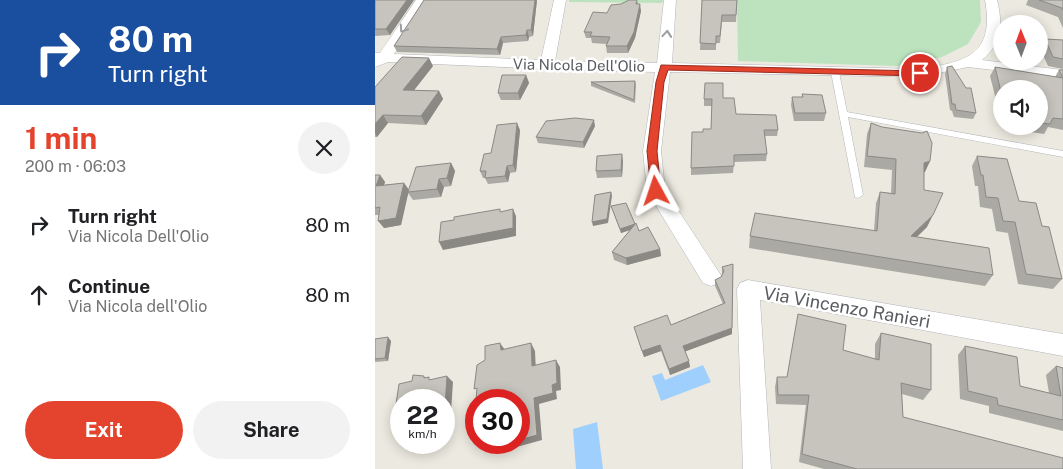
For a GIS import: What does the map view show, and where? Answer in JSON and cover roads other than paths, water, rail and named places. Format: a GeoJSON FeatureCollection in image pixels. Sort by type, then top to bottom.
{"type":"FeatureCollection","features":[{"type":"Feature","properties":{"kind":"street"},"geometry":{"type":"LineString","coordinates":[[378,60],[422,0]]}},
{"type":"Feature","properties":{"kind":"street"},"geometry":{"type":"LineString","coordinates":[[547,65],[560,0]]}},
{"type":"Feature","properties":{"kind":"street"},"geometry":{"type":"LineString","coordinates":[[671,0],[652,151],[656,191],[711,277]]}},
{"type":"Feature","properties":{"kind":"street"},"geometry":{"type":"LineString","coordinates":[[835,72],[920,73],[939,71],[965,62],[979,54],[990,43],[994,30],[991,0]]}},
{"type":"Feature","properties":{"kind":"street","name":"Via Nicola Dell'Olio"},"geometry":{"type":"LineString","coordinates":[[378,60],[835,72]]}},
{"type":"Feature","properties":{"kind":"street"},"geometry":{"type":"LineString","coordinates":[[965,62],[1063,74]]}},
{"type":"Feature","properties":{"kind":"street","name":"Via Vincenzo Ranieri"},"geometry":{"type":"LineString","coordinates":[[757,469],[749,289],[1063,345]]}},
{"type":"Feature","properties":{"kind":"lane"},"geometry":{"type":"LineString","coordinates":[[835,72],[858,195]]}},
{"type":"Feature","properties":{"kind":"lane"},"geometry":{"type":"LineString","coordinates":[[843,114],[1063,154]]}},
{"type":"Feature","properties":{"kind":"water"},"geometry":{"type":"Polygon","coordinates":[[[703,365],[711,382],[661,401],[652,376],[662,373],[665,380],[703,365]]]}},
{"type":"Feature","properties":{"kind":"water"},"geometry":{"type":"Polygon","coordinates":[[[597,422],[603,469],[576,469],[573,429],[597,422]]]}}]}
